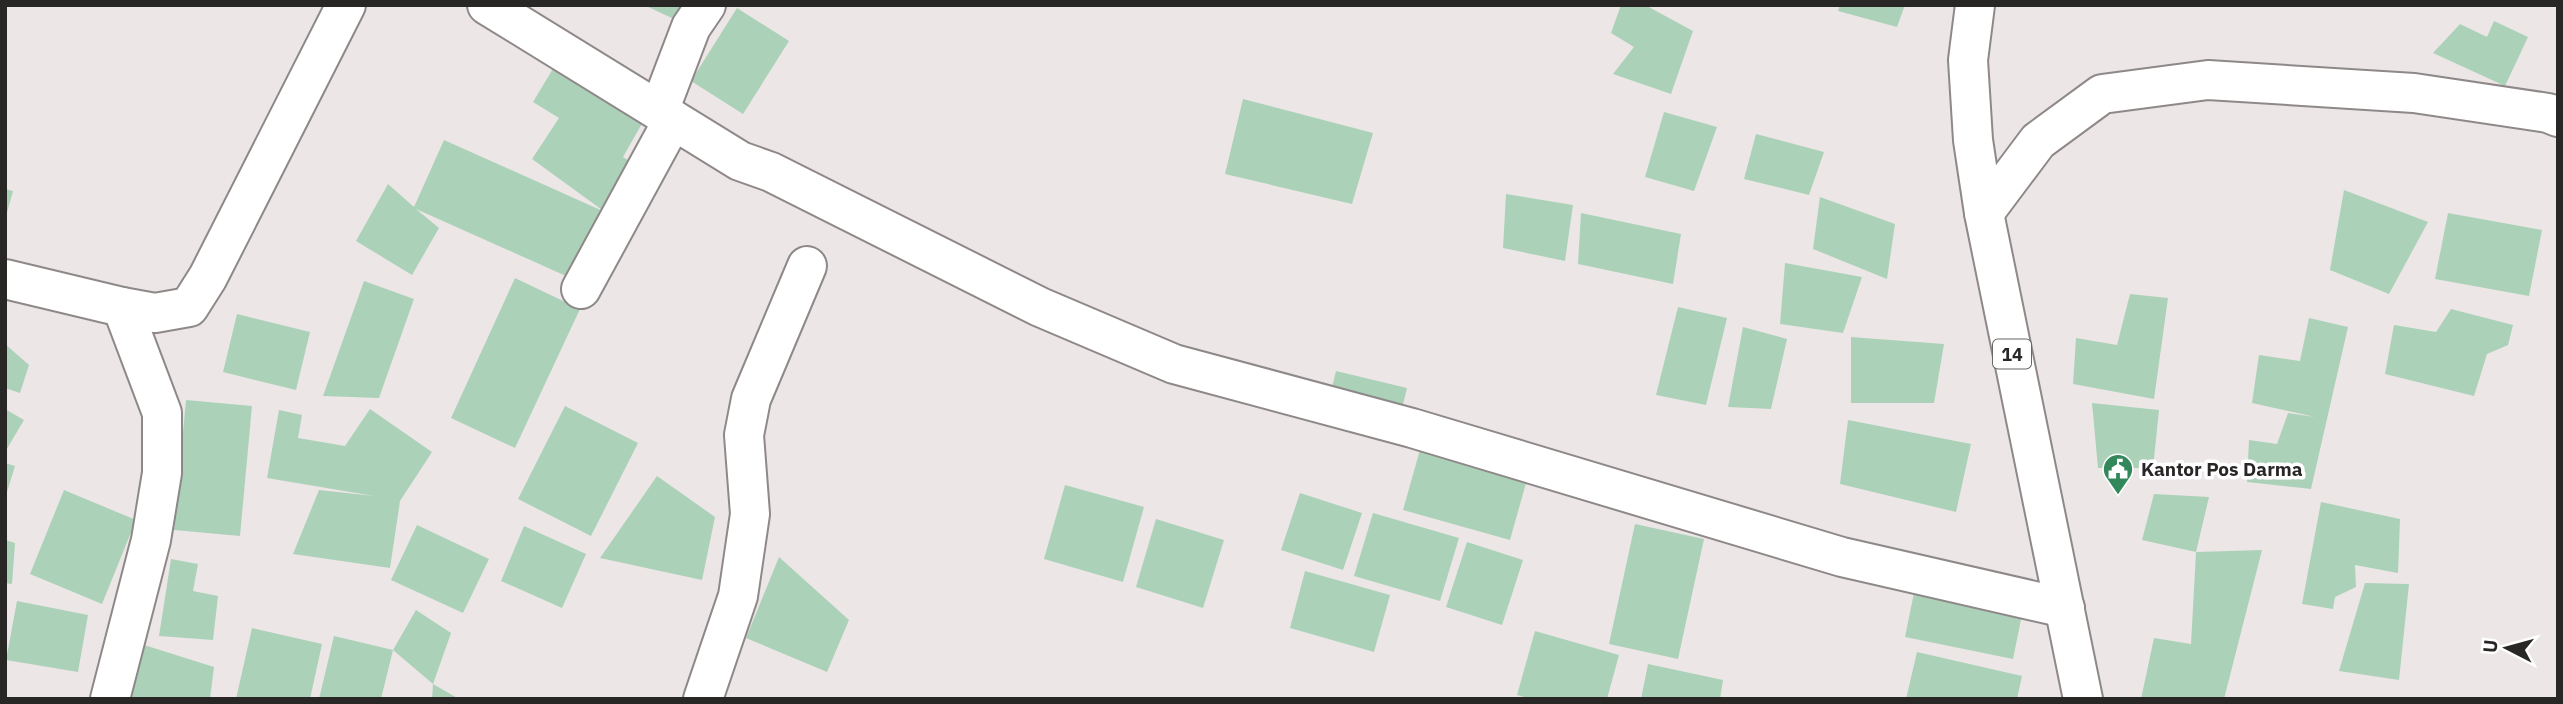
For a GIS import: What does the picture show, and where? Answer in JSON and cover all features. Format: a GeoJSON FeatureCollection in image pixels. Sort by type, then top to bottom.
{"type":"FeatureCollection","features":[{"type":"Feature","properties":{"kind":"main road"},"geometry":{"type":"LineString","coordinates":[[5,279],[155,313],[189,307],[208,277],[346,5]]}},
{"type":"Feature","properties":{"kind":"main road"},"geometry":{"type":"LineString","coordinates":[[487,5],[740,162],[771,172],[1040,307],[1174,364],[1412,428],[1842,557],[2064,608]]}},
{"type":"Feature","properties":{"kind":"main road"},"geometry":{"type":"LineString","coordinates":[[581,289],[666,116],[691,27],[706,5]]}},
{"type":"Feature","properties":{"kind":"main road","name":"14"},"geometry":{"type":"LineString","coordinates":[[1975,5],[1968,61],[1973,140],[1984,213],[2083,699]]}},
{"type":"Feature","properties":{"kind":"main road"},"geometry":{"type":"LineString","coordinates":[[1984,213],[2038,141],[2102,94],[2208,80],[2414,93],[2549,113],[2558,117]]}},
{"type":"Feature","properties":{"kind":"main road"},"geometry":{"type":"LineString","coordinates":[[703,699],[738,596],[750,514],[744,435],[751,399],[807,266]]}},
{"type":"Feature","properties":{"kind":"main road"},"geometry":{"type":"LineString","coordinates":[[110,699],[151,540],[162,473],[162,412],[122,307]]}},
{"type":"Feature","properties":{"kind":"building"},"geometry":{"type":"Polygon","coordinates":[[[644,5],[701,5],[691,27],[644,5]]]}},
{"type":"Feature","properties":{"kind":"building"},"geometry":{"type":"Polygon","coordinates":[[[1621,5],[1645,5],[1693,31],[1671,94],[1613,74],[1634,47],[1611,33],[1621,5]]]}},
{"type":"Feature","properties":{"kind":"building"},"geometry":{"type":"Polygon","coordinates":[[[1840,5],[1905,5],[1897,27],[1838,11],[1840,5]]]}},
{"type":"Feature","properties":{"kind":"building"},"geometry":{"type":"Polygon","coordinates":[[[737,8],[789,41],[743,114],[691,81],[737,8]]]}},
{"type":"Feature","properties":{"kind":"building"},"geometry":{"type":"Polygon","coordinates":[[[2494,21],[2528,37],[2505,86],[2433,53],[2460,24],[2487,37],[2494,21]]]}},
{"type":"Feature","properties":{"kind":"building"},"geometry":{"type":"Polygon","coordinates":[[[563,52],[652,106],[623,157],[639,167],[575,280],[416,209],[439,228],[412,275],[356,241],[388,184],[414,207],[444,140],[605,212],[532,159],[559,118],[533,102],[563,52]]]}},
{"type":"Feature","properties":{"kind":"building"},"geometry":{"type":"Polygon","coordinates":[[[1243,99],[1373,133],[1352,204],[1225,174],[1243,99]]]}},
{"type":"Feature","properties":{"kind":"building"},"geometry":{"type":"Polygon","coordinates":[[[1664,112],[1717,127],[1694,191],[1645,177],[1664,112]]]}},
{"type":"Feature","properties":{"kind":"building"},"geometry":{"type":"Polygon","coordinates":[[[1756,134],[1824,152],[1809,195],[1744,179],[1756,134]]]}},
{"type":"Feature","properties":{"kind":"building"},"geometry":{"type":"Polygon","coordinates":[[[5,189],[13,191],[6,216],[5,216],[5,189]]]}},
{"type":"Feature","properties":{"kind":"building"},"geometry":{"type":"Polygon","coordinates":[[[2344,190],[2428,222],[2389,294],[2330,270],[2344,190]]]}},
{"type":"Feature","properties":{"kind":"building"},"geometry":{"type":"Polygon","coordinates":[[[1506,194],[1573,205],[1565,261],[1503,248],[1506,194]]]}},
{"type":"Feature","properties":{"kind":"building"},"geometry":{"type":"Polygon","coordinates":[[[1820,197],[1895,224],[1887,279],[1813,249],[1820,197]]]}},
{"type":"Feature","properties":{"kind":"building"},"geometry":{"type":"Polygon","coordinates":[[[1581,213],[1681,234],[1673,284],[1578,264],[1581,213]]]}},
{"type":"Feature","properties":{"kind":"building"},"geometry":{"type":"Polygon","coordinates":[[[2448,213],[2542,230],[2529,296],[2435,279],[2448,213]]]}},
{"type":"Feature","properties":{"kind":"building"},"geometry":{"type":"Polygon","coordinates":[[[1785,263],[1862,277],[1843,333],[1780,324],[1785,263]]]}},
{"type":"Feature","properties":{"kind":"building"},"geometry":{"type":"Polygon","coordinates":[[[515,278],[580,309],[515,448],[451,418],[515,278]]]}},
{"type":"Feature","properties":{"kind":"building"},"geometry":{"type":"Polygon","coordinates":[[[364,281],[414,299],[379,398],[323,396],[364,281]]]}},
{"type":"Feature","properties":{"kind":"building"},"geometry":{"type":"Polygon","coordinates":[[[2130,294],[2168,298],[2154,399],[2073,384],[2076,338],[2117,345],[2130,294]]]}},
{"type":"Feature","properties":{"kind":"building"},"geometry":{"type":"Polygon","coordinates":[[[1678,307],[1727,318],[1706,405],[1656,395],[1678,307]]]}},
{"type":"Feature","properties":{"kind":"building"},"geometry":{"type":"Polygon","coordinates":[[[2451,309],[2513,325],[2508,345],[2487,354],[2474,396],[2385,374],[2394,325],[2436,332],[2451,309]]]}},
{"type":"Feature","properties":{"kind":"building"},"geometry":{"type":"Polygon","coordinates":[[[237,314],[310,332],[296,390],[223,372],[237,314]]]}},
{"type":"Feature","properties":{"kind":"building"},"geometry":{"type":"Polygon","coordinates":[[[2309,318],[2348,327],[2311,489],[2247,482],[2249,440],[2277,444],[2288,413],[2315,417],[2252,403],[2259,355],[2300,361],[2309,318]]]}},
{"type":"Feature","properties":{"kind":"building"},"geometry":{"type":"Polygon","coordinates":[[[1743,327],[1787,339],[1771,409],[1728,407],[1743,327]]]}},
{"type":"Feature","properties":{"kind":"building"},"geometry":{"type":"Polygon","coordinates":[[[1851,337],[1944,344],[1934,403],[1851,403],[1851,337]]]}},
{"type":"Feature","properties":{"kind":"building"},"geometry":{"type":"Polygon","coordinates":[[[5,344],[29,365],[20,393],[5,388],[5,344]]]}},
{"type":"Feature","properties":{"kind":"building"},"geometry":{"type":"Polygon","coordinates":[[[1336,371],[1407,388],[1401,413],[1330,396],[1336,371]]]}},
{"type":"Feature","properties":{"kind":"building"},"geometry":{"type":"Polygon","coordinates":[[[186,400],[252,406],[240,536],[174,530],[186,400]]]}},
{"type":"Feature","properties":{"kind":"building"},"geometry":{"type":"Polygon","coordinates":[[[2092,403],[2159,410],[2153,468],[2098,468],[2092,403]]]}},
{"type":"Feature","properties":{"kind":"building"},"geometry":{"type":"Polygon","coordinates":[[[565,406],[638,443],[591,536],[518,499],[565,406]]]}},
{"type":"Feature","properties":{"kind":"building"},"geometry":{"type":"Polygon","coordinates":[[[5,409],[24,420],[5,452],[5,409]]]}},
{"type":"Feature","properties":{"kind":"building"},"geometry":{"type":"Polygon","coordinates":[[[370,409],[432,452],[400,501],[390,568],[293,554],[319,490],[374,496],[267,478],[279,410],[302,415],[298,438],[345,446],[370,409]]]}},
{"type":"Feature","properties":{"kind":"building"},"geometry":{"type":"Polygon","coordinates":[[[1848,420],[1971,444],[1956,512],[1840,484],[1848,420]]]}},
{"type":"Feature","properties":{"kind":"building"},"geometry":{"type":"Polygon","coordinates":[[[1421,446],[1528,476],[1510,540],[1403,510],[1421,446]]]}},
{"type":"Feature","properties":{"kind":"building"},"geometry":{"type":"Polygon","coordinates":[[[5,463],[15,466],[6,495],[5,495],[5,463]]]}},
{"type":"Feature","properties":{"kind":"building"},"geometry":{"type":"Polygon","coordinates":[[[657,476],[715,517],[702,580],[600,558],[657,476]]]}},
{"type":"Feature","properties":{"kind":"building"},"geometry":{"type":"Polygon","coordinates":[[[1065,485],[1144,507],[1123,582],[1044,559],[1065,485]]]}},
{"type":"Feature","properties":{"kind":"building"},"geometry":{"type":"Polygon","coordinates":[[[64,490],[136,520],[102,604],[30,574],[64,490]]]}},
{"type":"Feature","properties":{"kind":"building"},"geometry":{"type":"Polygon","coordinates":[[[1300,493],[1362,513],[1343,570],[1281,550],[1300,493]]]}},
{"type":"Feature","properties":{"kind":"building"},"geometry":{"type":"Polygon","coordinates":[[[2154,494],[2209,497],[2196,552],[2142,540],[2154,494]]]}},
{"type":"Feature","properties":{"kind":"building"},"geometry":{"type":"Polygon","coordinates":[[[2321,502],[2400,519],[2398,573],[2355,565],[2356,587],[2335,597],[2333,609],[2302,604],[2321,502]]]}},
{"type":"Feature","properties":{"kind":"building"},"geometry":{"type":"Polygon","coordinates":[[[1373,513],[1459,538],[1440,601],[1354,576],[1373,513]]]}},
{"type":"Feature","properties":{"kind":"building"},"geometry":{"type":"Polygon","coordinates":[[[1156,519],[1224,540],[1203,608],[1136,587],[1156,519]]]}},
{"type":"Feature","properties":{"kind":"building"},"geometry":{"type":"Polygon","coordinates":[[[1635,524],[1704,539],[1678,659],[1609,644],[1635,524]]]}},
{"type":"Feature","properties":{"kind":"building"},"geometry":{"type":"Polygon","coordinates":[[[417,525],[489,559],[463,613],[391,580],[417,525]]]}},
{"type":"Feature","properties":{"kind":"building"},"geometry":{"type":"Polygon","coordinates":[[[524,526],[586,554],[562,608],[501,581],[524,526]]]}},
{"type":"Feature","properties":{"kind":"building"},"geometry":{"type":"Polygon","coordinates":[[[5,540],[15,543],[12,584],[5,583],[5,540]]]}},
{"type":"Feature","properties":{"kind":"building"},"geometry":{"type":"Polygon","coordinates":[[[1467,542],[1523,560],[1502,625],[1446,607],[1467,542]]]}},
{"type":"Feature","properties":{"kind":"building"},"geometry":{"type":"Polygon","coordinates":[[[2262,550],[2224,699],[2141,699],[2154,638],[2191,644],[2196,552],[2262,550]]]}},
{"type":"Feature","properties":{"kind":"building"},"geometry":{"type":"Polygon","coordinates":[[[779,557],[849,620],[827,672],[746,638],[779,557]]]}},
{"type":"Feature","properties":{"kind":"building"},"geometry":{"type":"Polygon","coordinates":[[[171,559],[198,564],[193,591],[218,596],[213,640],[159,636],[171,559]]]}},
{"type":"Feature","properties":{"kind":"building"},"geometry":{"type":"Polygon","coordinates":[[[1305,571],[1390,595],[1374,652],[1290,628],[1305,571]]]}},
{"type":"Feature","properties":{"kind":"building"},"geometry":{"type":"Polygon","coordinates":[[[1917,578],[2025,600],[2013,659],[1905,637],[1917,578]]]}},
{"type":"Feature","properties":{"kind":"building"},"geometry":{"type":"Polygon","coordinates":[[[2365,583],[2409,584],[2399,680],[2339,671],[2365,583]]]}},
{"type":"Feature","properties":{"kind":"building"},"geometry":{"type":"Polygon","coordinates":[[[17,601],[88,615],[78,672],[6,660],[17,601]]]}},
{"type":"Feature","properties":{"kind":"building"},"geometry":{"type":"Polygon","coordinates":[[[416,610],[451,633],[433,684],[393,650],[416,610]]]}},
{"type":"Feature","properties":{"kind":"building"},"geometry":{"type":"Polygon","coordinates":[[[252,628],[322,644],[310,699],[236,699],[252,628]]]}},
{"type":"Feature","properties":{"kind":"building"},"geometry":{"type":"Polygon","coordinates":[[[1535,631],[1619,655],[1607,699],[1531,699],[1517,695],[1535,631]]]}},
{"type":"Feature","properties":{"kind":"building"},"geometry":{"type":"Polygon","coordinates":[[[334,636],[393,650],[381,699],[319,699],[334,636]]]}},
{"type":"Feature","properties":{"kind":"building"},"geometry":{"type":"Polygon","coordinates":[[[141,644],[214,667],[210,699],[128,699],[141,644]]]}},
{"type":"Feature","properties":{"kind":"building"},"geometry":{"type":"Polygon","coordinates":[[[1917,652],[2022,676],[2017,699],[1906,699],[1917,652]]]}},
{"type":"Feature","properties":{"kind":"building"},"geometry":{"type":"Polygon","coordinates":[[[1648,664],[1723,680],[1720,699],[1641,699],[1648,664]]]}},
{"type":"Feature","properties":{"kind":"building"},"geometry":{"type":"Polygon","coordinates":[[[433,684],[459,699],[432,699],[433,684]]]}},
{"type":"Feature","properties":{"kind":"place","name":"Kantor Pos Darma"},"geometry":{"type":"Point","coordinates":[2118,496]}}]}
